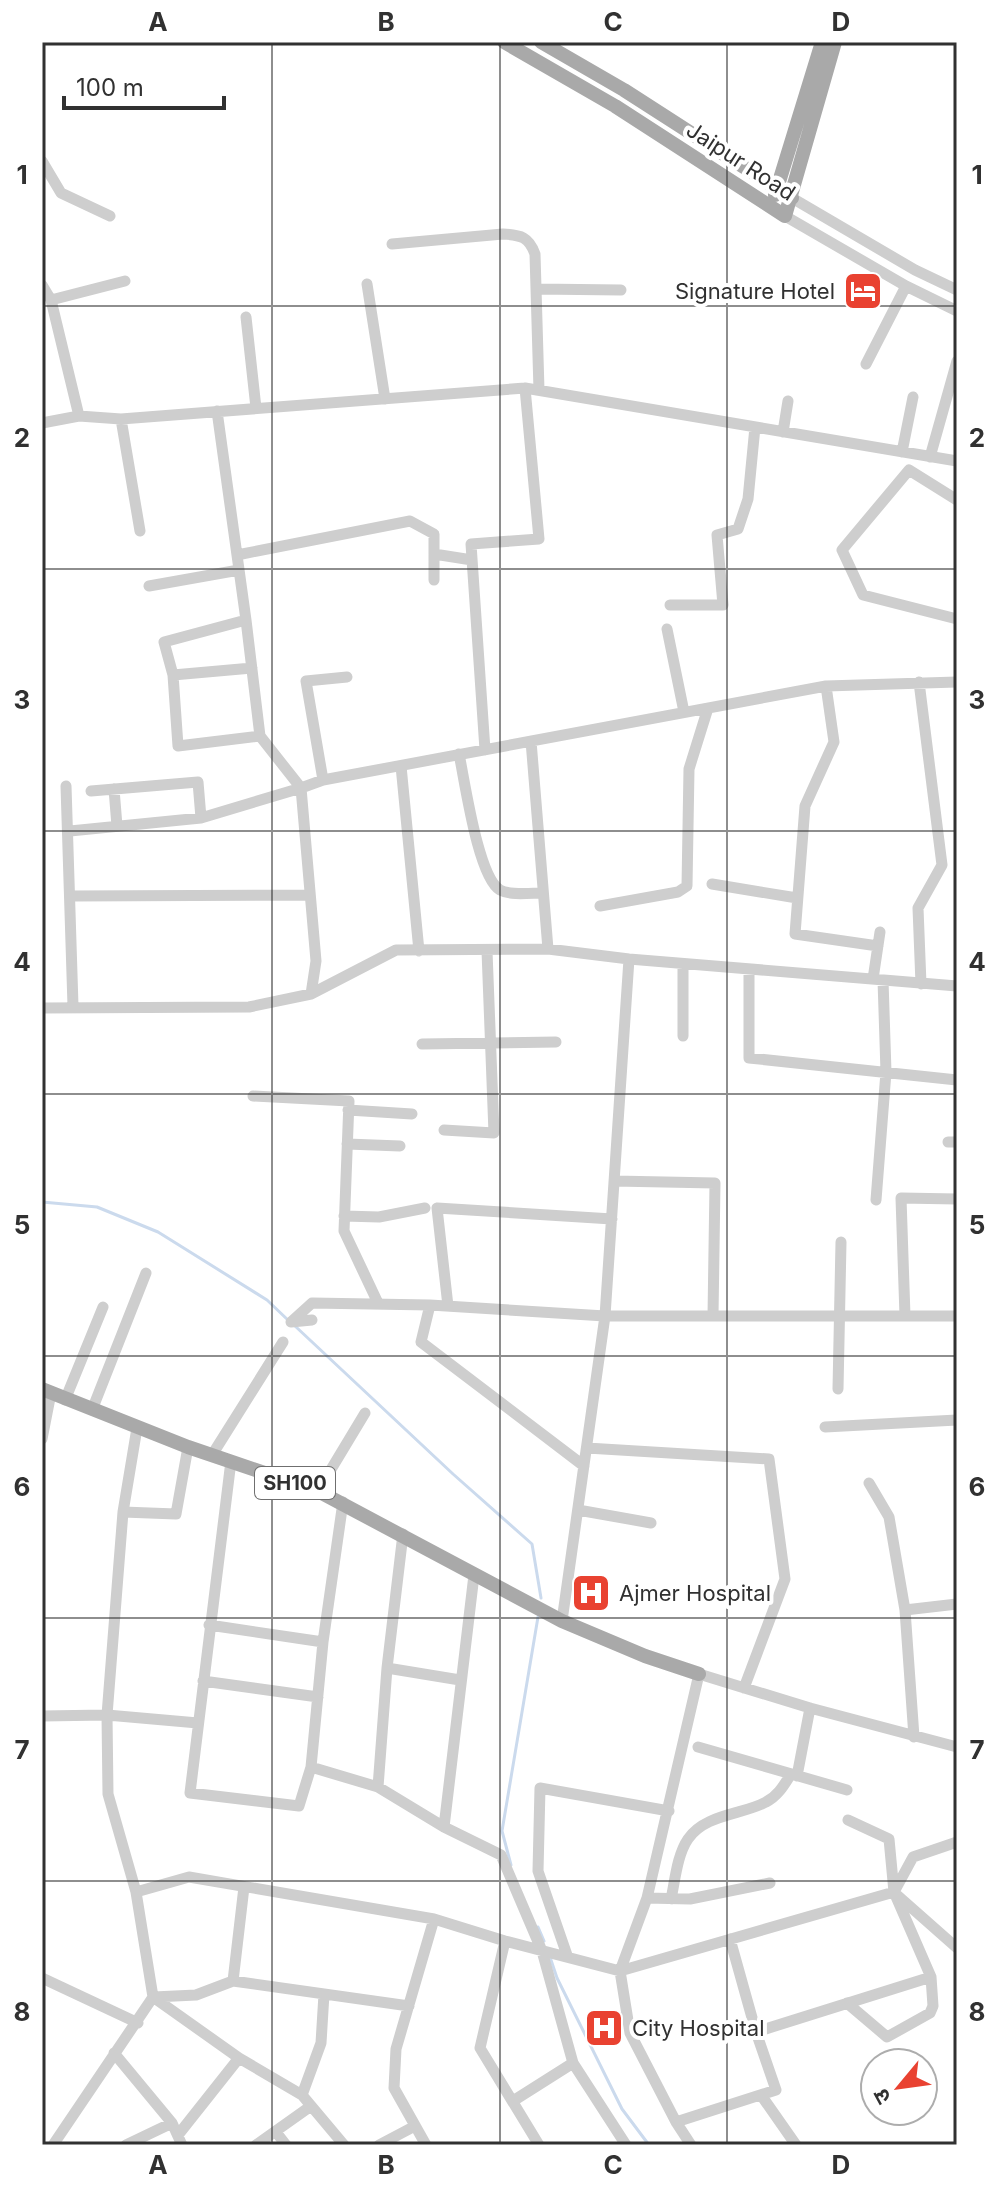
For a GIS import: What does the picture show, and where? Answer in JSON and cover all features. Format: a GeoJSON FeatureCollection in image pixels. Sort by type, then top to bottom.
{"type":"FeatureCollection","features":[{"type":"Feature","properties":{"kind":"main road","name":"Jaipur Road"},"geometry":{"type":"LineString","coordinates":[[504,42],[615,106],[785,216]]}},
{"type":"Feature","properties":{"kind":"main road","name":"Jaipur Road"},"geometry":{"type":"LineString","coordinates":[[541,42],[624,90],[792,198]]}},
{"type":"Feature","properties":{"kind":"main road"},"geometry":{"type":"LineString","coordinates":[[770,207],[822,42]]}},
{"type":"Feature","properties":{"kind":"main road"},"geometry":{"type":"LineString","coordinates":[[785,216],[835,42]]}},
{"type":"Feature","properties":{"kind":"main road","name":"SH100"},"geometry":{"type":"LineString","coordinates":[[47,1391],[188,1447],[318,1491],[558,1619],[645,1656],[699,1674]]}},
{"type":"Feature","properties":{"kind":"street"},"geometry":{"type":"LineString","coordinates":[[42,161],[61,193],[110,216]]}},
{"type":"Feature","properties":{"kind":"street","name":"Jaipur Road"},"geometry":{"type":"LineString","coordinates":[[792,198],[915,270],[957,290]]}},
{"type":"Feature","properties":{"kind":"street","name":"Jaipur Road"},"geometry":{"type":"LineString","coordinates":[[785,216],[906,286],[957,311]]}},
{"type":"Feature","properties":{"kind":"street"},"geometry":{"type":"LineString","coordinates":[[392,244],[521,235],[531,241],[537,289],[539,390]]}},
{"type":"Feature","properties":{"kind":"street"},"geometry":{"type":"LineString","coordinates":[[51,300],[125,281]]}},
{"type":"Feature","properties":{"kind":"street"},"geometry":{"type":"LineString","coordinates":[[367,284],[385,399]]}},
{"type":"Feature","properties":{"kind":"street"},"geometry":{"type":"LineString","coordinates":[[42,285],[51,300],[79,416]]}},
{"type":"Feature","properties":{"kind":"street"},"geometry":{"type":"LineString","coordinates":[[866,364],[906,286]]}},
{"type":"Feature","properties":{"kind":"street"},"geometry":{"type":"LineString","coordinates":[[537,289],[621,290]]}},
{"type":"Feature","properties":{"kind":"street"},"geometry":{"type":"LineString","coordinates":[[246,317],[256,408]]}},
{"type":"Feature","properties":{"kind":"street"},"geometry":{"type":"LineString","coordinates":[[930,457],[957,361]]}},
{"type":"Feature","properties":{"kind":"street"},"geometry":{"type":"LineString","coordinates":[[485,750],[471,544],[539,539],[525,388]]}},
{"type":"Feature","properties":{"kind":"street"},"geometry":{"type":"LineString","coordinates":[[42,423],[79,416],[121,419],[525,388],[957,461]]}},
{"type":"Feature","properties":{"kind":"street"},"geometry":{"type":"LineString","coordinates":[[902,452],[913,397]]}},
{"type":"Feature","properties":{"kind":"street"},"geometry":{"type":"LineString","coordinates":[[783,432],[788,401]]}},
{"type":"Feature","properties":{"kind":"street"},"geometry":{"type":"LineString","coordinates":[[217,411],[260,736],[301,788],[316,961],[311,994]]}},
{"type":"Feature","properties":{"kind":"street"},"geometry":{"type":"LineString","coordinates":[[121,419],[140,531]]}},
{"type":"Feature","properties":{"kind":"street"},"geometry":{"type":"LineString","coordinates":[[670,605],[723,605],[717,535],[738,529],[748,499],[755,427]]}},
{"type":"Feature","properties":{"kind":"street"},"geometry":{"type":"LineString","coordinates":[[957,500],[909,470],[842,550],[863,595],[957,619]]}},
{"type":"Feature","properties":{"kind":"street"},"geometry":{"type":"LineString","coordinates":[[237,555],[410,521],[434,534],[434,580]]}},
{"type":"Feature","properties":{"kind":"street"},"geometry":{"type":"LineString","coordinates":[[434,554],[472,560]]}},
{"type":"Feature","properties":{"kind":"street"},"geometry":{"type":"LineString","coordinates":[[149,586],[239,570]]}},
{"type":"Feature","properties":{"kind":"street"},"geometry":{"type":"LineString","coordinates":[[246,620],[164,642],[173,675],[178,746],[260,736]]}},
{"type":"Feature","properties":{"kind":"street"},"geometry":{"type":"LineString","coordinates":[[667,629],[684,712]]}},
{"type":"Feature","properties":{"kind":"street"},"geometry":{"type":"LineString","coordinates":[[173,675],[252,668]]}},
{"type":"Feature","properties":{"kind":"street"},"geometry":{"type":"LineString","coordinates":[[323,780],[306,681],[347,677]]}},
{"type":"Feature","properties":{"kind":"street"},"geometry":{"type":"LineString","coordinates":[[919,682],[942,865],[918,908],[921,984]]}},
{"type":"Feature","properties":{"kind":"street"},"geometry":{"type":"LineString","coordinates":[[70,831],[201,818],[323,780],[826,686],[957,682]]}},
{"type":"Feature","properties":{"kind":"street"},"geometry":{"type":"LineString","coordinates":[[826,686],[834,742],[805,806],[795,934],[878,946]]}},
{"type":"Feature","properties":{"kind":"street"},"geometry":{"type":"LineString","coordinates":[[600,906],[678,892],[687,886],[689,769],[708,708]]}},
{"type":"Feature","properties":{"kind":"street"},"geometry":{"type":"LineString","coordinates":[[531,741],[548,949]]}},
{"type":"Feature","properties":{"kind":"street"},"geometry":{"type":"LineString","coordinates":[[459,754],[480,853],[491,880],[496,887],[508,893],[543,893]]}},
{"type":"Feature","properties":{"kind":"street"},"geometry":{"type":"LineString","coordinates":[[401,766],[419,951]]}},
{"type":"Feature","properties":{"kind":"street"},"geometry":{"type":"LineString","coordinates":[[91,791],[198,782],[201,818]]}},
{"type":"Feature","properties":{"kind":"street"},"geometry":{"type":"LineString","coordinates":[[66,786],[70,831],[73,1006]]}},
{"type":"Feature","properties":{"kind":"street"},"geometry":{"type":"LineString","coordinates":[[114,789],[117,826]]}},
{"type":"Feature","properties":{"kind":"street"},"geometry":{"type":"LineString","coordinates":[[712,884],[797,898]]}},
{"type":"Feature","properties":{"kind":"street"},"geometry":{"type":"LineString","coordinates":[[71,896],[310,895]]}},
{"type":"Feature","properties":{"kind":"street"},"geometry":{"type":"LineString","coordinates":[[876,1200],[886,1072],[878,980],[880,932]]}},
{"type":"Feature","properties":{"kind":"street"},"geometry":{"type":"LineString","coordinates":[[42,1008],[249,1007],[311,994],[396,950],[548,949],[683,964],[957,986]]}},
{"type":"Feature","properties":{"kind":"street"},"geometry":{"type":"LineString","coordinates":[[444,1130],[494,1133],[487,951]]}},
{"type":"Feature","properties":{"kind":"street"},"geometry":{"type":"LineString","coordinates":[[558,1619],[578,1510],[605,1316],[629,959]]}},
{"type":"Feature","properties":{"kind":"street"},"geometry":{"type":"LineString","coordinates":[[683,964],[683,1036]]}},
{"type":"Feature","properties":{"kind":"street"},"geometry":{"type":"LineString","coordinates":[[749,969],[749,1058],[957,1080]]}},
{"type":"Feature","properties":{"kind":"street"},"geometry":{"type":"LineString","coordinates":[[422,1044],[556,1042]]}},
{"type":"Feature","properties":{"kind":"street"},"geometry":{"type":"LineString","coordinates":[[253,1096],[349,1101],[344,1231],[378,1303]]}},
{"type":"Feature","properties":{"kind":"street"},"geometry":{"type":"LineString","coordinates":[[348,1110],[412,1114]]}},
{"type":"Feature","properties":{"kind":"street"},"geometry":{"type":"LineString","coordinates":[[347,1144],[400,1146]]}},
{"type":"Feature","properties":{"kind":"street"},"geometry":{"type":"LineString","coordinates":[[614,1181],[715,1183],[713,1316]]}},
{"type":"Feature","properties":{"kind":"street"},"geometry":{"type":"LineString","coordinates":[[905,1316],[901,1198],[957,1199]]}},
{"type":"Feature","properties":{"kind":"street"},"geometry":{"type":"LineString","coordinates":[[344,1216],[379,1217],[425,1208]]}},
{"type":"Feature","properties":{"kind":"street"},"geometry":{"type":"LineString","coordinates":[[448,1306],[437,1208],[612,1219]]}},
{"type":"Feature","properties":{"kind":"street"},"geometry":{"type":"LineString","coordinates":[[838,1389],[841,1242]]}},
{"type":"Feature","properties":{"kind":"street"},"geometry":{"type":"LineString","coordinates":[[92,1410],[146,1273]]}},
{"type":"Feature","properties":{"kind":"street"},"geometry":{"type":"LineString","coordinates":[[312,1320],[291,1322],[312,1303],[430,1305],[605,1316],[957,1316]]}},
{"type":"Feature","properties":{"kind":"street"},"geometry":{"type":"LineString","coordinates":[[430,1305],[421,1342],[584,1466]]}},
{"type":"Feature","properties":{"kind":"street"},"geometry":{"type":"LineString","coordinates":[[65,1400],[103,1307]]}},
{"type":"Feature","properties":{"kind":"street"},"geometry":{"type":"LineString","coordinates":[[212,1455],[283,1342]]}},
{"type":"Feature","properties":{"kind":"street"},"geometry":{"type":"LineString","coordinates":[[42,1439],[47,1391]]}},
{"type":"Feature","properties":{"kind":"street"},"geometry":{"type":"LineString","coordinates":[[318,1491],[365,1413]]}},
{"type":"Feature","properties":{"kind":"street"},"geometry":{"type":"LineString","coordinates":[[825,1427],[957,1420]]}},
{"type":"Feature","properties":{"kind":"street"},"geometry":{"type":"LineString","coordinates":[[53,2145],[153,1997],[136,1892],[108,1794],[107,1715],[123,1512],[137,1428]]}},
{"type":"Feature","properties":{"kind":"street"},"geometry":{"type":"LineString","coordinates":[[123,1512],[176,1514],[188,1447]]}},
{"type":"Feature","properties":{"kind":"street"},"geometry":{"type":"LineString","coordinates":[[587,1448],[769,1459],[785,1579],[744,1688]]}},
{"type":"Feature","properties":{"kind":"street"},"geometry":{"type":"LineString","coordinates":[[231,1461],[190,1793],[302,1810],[311,1767],[323,1642],[343,1502]]}},
{"type":"Feature","properties":{"kind":"street"},"geometry":{"type":"LineString","coordinates":[[869,1483],[889,1517],[905,1610],[914,1737]]}},
{"type":"Feature","properties":{"kind":"street"},"geometry":{"type":"LineString","coordinates":[[578,1510],[651,1523]]}},
{"type":"Feature","properties":{"kind":"street"},"geometry":{"type":"LineString","coordinates":[[378,1787],[387,1668],[403,1534]]}},
{"type":"Feature","properties":{"kind":"street"},"geometry":{"type":"LineString","coordinates":[[444,1827],[474,1575]]}},
{"type":"Feature","properties":{"kind":"street"},"geometry":{"type":"LineString","coordinates":[[905,1610],[957,1604]]}},
{"type":"Feature","properties":{"kind":"street"},"geometry":{"type":"LineString","coordinates":[[209,1625],[323,1642]]}},
{"type":"Feature","properties":{"kind":"street"},"geometry":{"type":"LineString","coordinates":[[387,1668],[460,1680]]}},
{"type":"Feature","properties":{"kind":"street"},"geometry":{"type":"LineString","coordinates":[[691,2145],[630,2033],[620,1971],[647,1898],[699,1674],[810,1708],[957,1747]]}},
{"type":"Feature","properties":{"kind":"street"},"geometry":{"type":"LineString","coordinates":[[203,1681],[318,1697]]}},
{"type":"Feature","properties":{"kind":"street"},"geometry":{"type":"LineString","coordinates":[[671,1899],[682,1850],[696,1830],[723,1816],[768,1801],[794,1775],[810,1708]]}},
{"type":"Feature","properties":{"kind":"street"},"geometry":{"type":"LineString","coordinates":[[42,1716],[107,1715],[198,1723]]}},
{"type":"Feature","properties":{"kind":"street"},"geometry":{"type":"LineString","coordinates":[[698,1747],[847,1790]]}},
{"type":"Feature","properties":{"kind":"street"},"geometry":{"type":"LineString","coordinates":[[311,1767],[378,1787],[444,1827],[501,1855],[542,1951],[573,2063],[626,2145]]}},
{"type":"Feature","properties":{"kind":"street"},"geometry":{"type":"LineString","coordinates":[[567,1955],[538,1871],[540,1788],[669,1811]]}},
{"type":"Feature","properties":{"kind":"street"},"geometry":{"type":"LineString","coordinates":[[847,2003],[887,2037],[930,2013],[933,2006],[931,1977],[894,1892],[889,1839],[848,1820]]}},
{"type":"Feature","properties":{"kind":"street"},"geometry":{"type":"LineString","coordinates":[[136,1892],[189,1877],[434,1919],[620,1971],[894,1892],[913,1857],[957,1842]]}},
{"type":"Feature","properties":{"kind":"street"},"geometry":{"type":"LineString","coordinates":[[647,1898],[716,1896],[770,1883]]}},
{"type":"Feature","properties":{"kind":"street"},"geometry":{"type":"LineString","coordinates":[[233,1981],[244,1887]]}},
{"type":"Feature","properties":{"kind":"street"},"geometry":{"type":"LineString","coordinates":[[894,1892],[957,1948]]}},
{"type":"Feature","properties":{"kind":"street"},"geometry":{"type":"LineString","coordinates":[[426,2145],[394,2088],[396,2049],[434,1919]]}},
{"type":"Feature","properties":{"kind":"street"},"geometry":{"type":"LineString","coordinates":[[730,1939],[776,2090],[769,2107]]}},
{"type":"Feature","properties":{"kind":"street"},"geometry":{"type":"LineString","coordinates":[[505,1941],[480,2048],[539,2145]]}},
{"type":"Feature","properties":{"kind":"street"},"geometry":{"type":"LineString","coordinates":[[756,2032],[931,1977]]}},
{"type":"Feature","properties":{"kind":"street"},"geometry":{"type":"LineString","coordinates":[[42,1979],[138,2023]]}},
{"type":"Feature","properties":{"kind":"street"},"geometry":{"type":"LineString","coordinates":[[153,1997],[196,1995],[233,1981],[409,2006]]}},
{"type":"Feature","properties":{"kind":"street"},"geometry":{"type":"LineString","coordinates":[[302,2095],[321,2043],[324,1994]]}},
{"type":"Feature","properties":{"kind":"street"},"geometry":{"type":"LineString","coordinates":[[153,1997],[239,2058],[302,2095],[344,2145]]}},
{"type":"Feature","properties":{"kind":"street"},"geometry":{"type":"LineString","coordinates":[[114,2053],[172,2123],[180,2140],[239,2058]]}},
{"type":"Feature","properties":{"kind":"street"},"geometry":{"type":"LineString","coordinates":[[513,2101],[573,2063]]}},
{"type":"Feature","properties":{"kind":"street"},"geometry":{"type":"LineString","coordinates":[[676,2122],[776,2090]]}},
{"type":"Feature","properties":{"kind":"street"},"geometry":{"type":"LineString","coordinates":[[761,2095],[796,2145]]}},
{"type":"Feature","properties":{"kind":"street"},"geometry":{"type":"LineString","coordinates":[[256,2145],[311,2106]]}},
{"type":"Feature","properties":{"kind":"street"},"geometry":{"type":"LineString","coordinates":[[126,2145],[172,2123]]}},
{"type":"Feature","properties":{"kind":"street"},"geometry":{"type":"LineString","coordinates":[[379,2145],[415,2126]]}},
{"type":"Feature","properties":{"kind":"street"},"geometry":{"type":"LineString","coordinates":[[276,2132],[286,2145]]}},
{"type":"Feature","properties":{"kind":"waterway"},"geometry":{"type":"LineString","coordinates":[[42,1202],[97,1207],[158,1232],[267,1300],[289,1321]]}},
{"type":"Feature","properties":{"kind":"waterway"},"geometry":{"type":"LineString","coordinates":[[295,1326],[532,1544],[541,1598]]}},
{"type":"Feature","properties":{"kind":"waterway"},"geometry":{"type":"LineString","coordinates":[[511,1865],[502,1831],[538,1617]]}},
{"type":"Feature","properties":{"kind":"waterway"},"geometry":{"type":"LineString","coordinates":[[538,1927],[544,1941]]}},
{"type":"Feature","properties":{"kind":"waterway"},"geometry":{"type":"LineString","coordinates":[[550,1957],[557,1978],[622,2109],[649,2145]]}},
{"type":"Feature","properties":{"kind":"place","name":"Signature Hotel"},"geometry":{"type":"Point","coordinates":[863,291]}},
{"type":"Feature","properties":{"kind":"place","name":"Ajmer Hospital"},"geometry":{"type":"Point","coordinates":[591,1593]}},
{"type":"Feature","properties":{"kind":"place","name":"City Hospital"},"geometry":{"type":"Point","coordinates":[604,2028]}}]}
